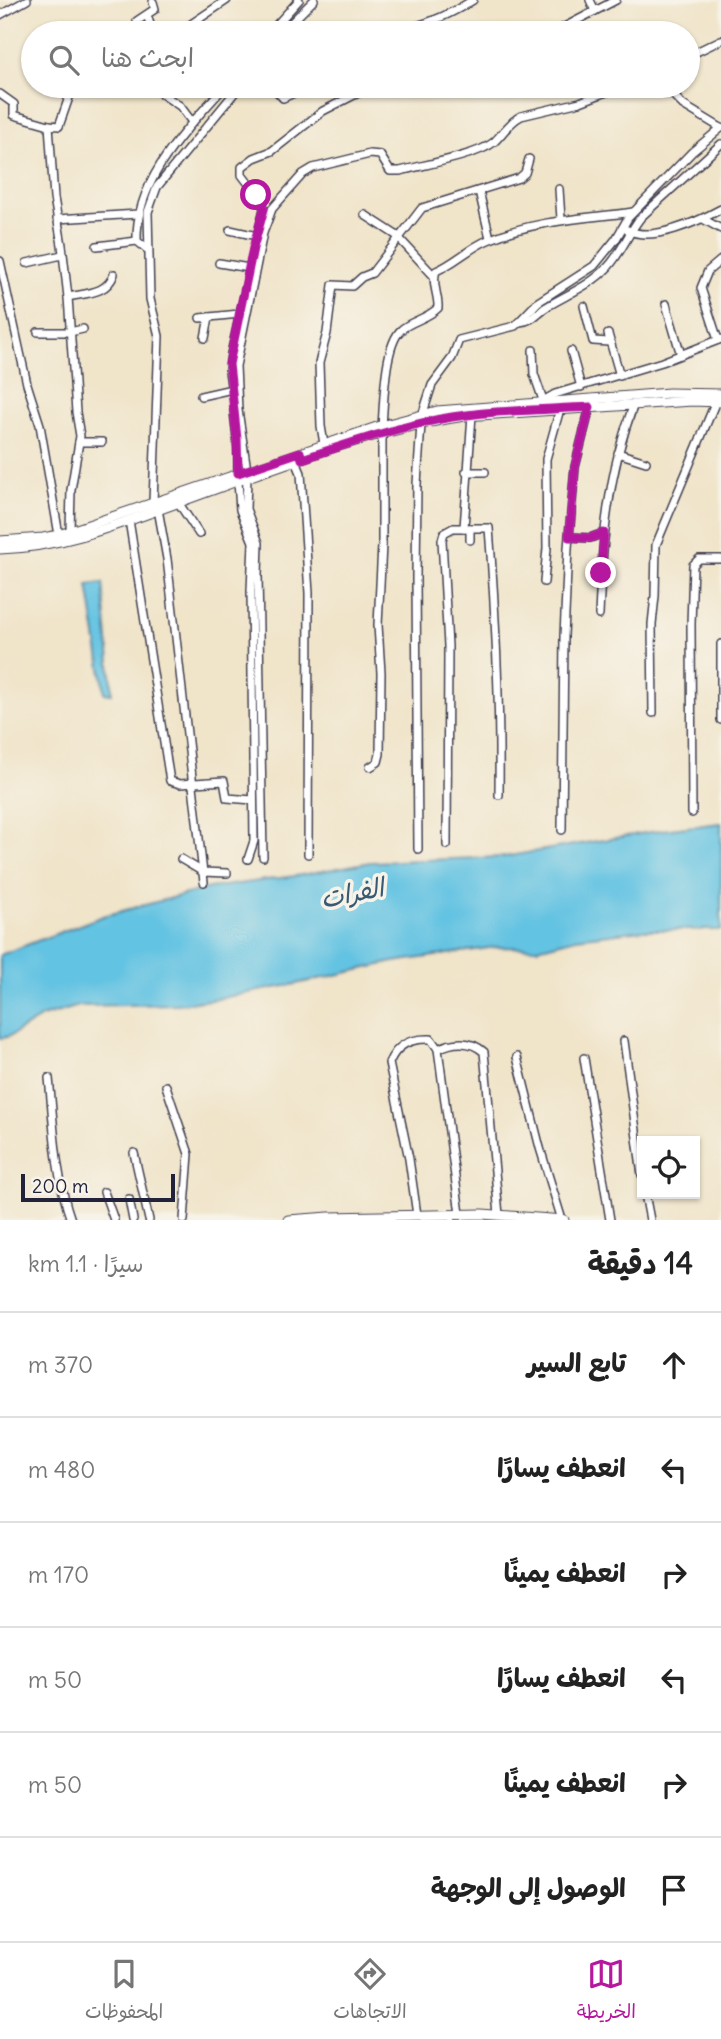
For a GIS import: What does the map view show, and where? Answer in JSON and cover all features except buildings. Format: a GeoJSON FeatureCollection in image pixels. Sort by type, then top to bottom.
{"type":"FeatureCollection","features":[{"type":"Feature","properties":{"kind":"main road"},"geometry":{"type":"LineString","coordinates":[[422,420],[472,415],[542,401],[669,393],[719,399]]}},
{"type":"Feature","properties":{"kind":"main road"},"geometry":{"type":"LineString","coordinates":[[300,457],[324,444],[462,408],[560,409],[719,399]]}},
{"type":"Feature","properties":{"kind":"main road"},"geometry":{"type":"LineString","coordinates":[[0,541],[59,535],[156,506],[382,430]]}},
{"type":"Feature","properties":{"kind":"main road"},"geometry":{"type":"LineString","coordinates":[[0,548],[26,548],[57,543],[129,520],[156,506],[178,502],[242,475]]}},
{"type":"Feature","properties":{"kind":"main road"},"geometry":{"type":"LineString","coordinates":[[288,1220],[499,1214],[563,1220]]}},
{"type":"Feature","properties":{"kind":"street"},"geometry":{"type":"LineString","coordinates":[[0,15],[27,0]]}},
{"type":"Feature","properties":{"kind":"street"},"geometry":{"type":"LineString","coordinates":[[196,21],[227,0]]}},
{"type":"Feature","properties":{"kind":"street"},"geometry":{"type":"LineString","coordinates":[[281,21],[299,0]]}},
{"type":"Feature","properties":{"kind":"street"},"geometry":{"type":"LineString","coordinates":[[293,21],[314,0]]}},
{"type":"Feature","properties":{"kind":"street"},"geometry":{"type":"LineString","coordinates":[[431,21],[472,0]]}},
{"type":"Feature","properties":{"kind":"street"},"geometry":{"type":"LineString","coordinates":[[590,0],[595,11]]}},
{"type":"Feature","properties":{"kind":"street"},"geometry":{"type":"LineString","coordinates":[[576,21],[616,0]]}},
{"type":"Feature","properties":{"kind":"street"},"geometry":{"type":"LineString","coordinates":[[137,21],[156,9],[153,2]]}},
{"type":"Feature","properties":{"kind":"street"},"geometry":{"type":"LineString","coordinates":[[147,15],[149,21]]}},
{"type":"Feature","properties":{"kind":"street"},"geometry":{"type":"LineString","coordinates":[[700,50],[721,40]]}},
{"type":"Feature","properties":{"kind":"street"},"geometry":{"type":"LineString","coordinates":[[0,94],[14,104],[15,115],[60,126],[69,98]]}},
{"type":"Feature","properties":{"kind":"street"},"geometry":{"type":"LineString","coordinates":[[168,98],[180,106],[192,122]]}},
{"type":"Feature","properties":{"kind":"street"},"geometry":{"type":"LineString","coordinates":[[137,241],[138,214],[147,188],[192,122],[214,98]]}},
{"type":"Feature","properties":{"kind":"street"},"geometry":{"type":"LineString","coordinates":[[204,882],[167,559],[156,506],[159,337],[150,299],[148,212],[157,187],[230,98]]}},
{"type":"Feature","properties":{"kind":"street"},"geometry":{"type":"LineString","coordinates":[[262,857],[259,542],[246,509],[229,364],[264,209],[262,201],[242,175],[242,167],[272,150],[323,111],[348,98]]}},
{"type":"Feature","properties":{"kind":"street"},"geometry":{"type":"LineString","coordinates":[[248,859],[254,841],[251,605],[253,542],[240,510],[242,475],[236,366],[263,233],[272,209],[283,195],[313,168],[370,154],[380,155],[390,171],[400,171],[493,143],[521,116],[590,98]]}},
{"type":"Feature","properties":{"kind":"street"},"geometry":{"type":"LineString","coordinates":[[418,849],[417,484],[422,420],[432,385],[452,358],[459,340],[515,326],[538,302],[579,278],[599,260],[633,212],[692,152],[721,128],[682,105],[676,98]]}},
{"type":"Feature","properties":{"kind":"street"},"geometry":{"type":"LineString","coordinates":[[49,125],[80,436],[71,491],[70,531]]}},
{"type":"Feature","properties":{"kind":"street"},"geometry":{"type":"LineString","coordinates":[[520,322],[532,320],[543,309],[586,285],[608,267],[641,217],[721,144]]}},
{"type":"Feature","properties":{"kind":"street"},"geometry":{"type":"LineString","coordinates":[[324,444],[319,363],[327,333],[333,285],[352,286],[362,277],[372,274],[422,208],[519,178],[525,173],[529,159]]}},
{"type":"Feature","properties":{"kind":"street"},"geometry":{"type":"LineString","coordinates":[[559,189],[561,219]]}},
{"type":"Feature","properties":{"kind":"street"},"geometry":{"type":"LineString","coordinates":[[479,191],[490,239]]}},
{"type":"Feature","properties":{"kind":"street"},"geometry":{"type":"LineString","coordinates":[[622,226],[636,234],[649,234],[685,227],[721,209]]}},
{"type":"Feature","properties":{"kind":"street"},"geometry":{"type":"LineString","coordinates":[[370,767],[378,762],[380,754],[381,673],[378,625],[382,545],[382,430],[386,376],[394,339],[404,327],[431,315],[438,308],[434,276],[436,271],[490,239],[561,219],[633,212]]}},
{"type":"Feature","properties":{"kind":"street"},"geometry":{"type":"LineString","coordinates":[[57,219],[138,214]]}},
{"type":"Feature","properties":{"kind":"street"},"geometry":{"type":"LineString","coordinates":[[365,215],[397,238],[434,276]]}},
{"type":"Feature","properties":{"kind":"street"},"geometry":{"type":"LineString","coordinates":[[703,219],[721,229]]}},
{"type":"Feature","properties":{"kind":"street"},"geometry":{"type":"LineString","coordinates":[[230,230],[257,236]]}},
{"type":"Feature","properties":{"kind":"street"},"geometry":{"type":"LineString","coordinates":[[97,246],[137,241],[148,250]]}},
{"type":"Feature","properties":{"kind":"street"},"geometry":{"type":"LineString","coordinates":[[27,263],[62,255]]}},
{"type":"Feature","properties":{"kind":"street"},"geometry":{"type":"LineString","coordinates":[[599,260],[608,267]]}},
{"type":"Feature","properties":{"kind":"street"},"geometry":{"type":"LineString","coordinates":[[533,350],[534,374],[542,401],[555,394],[620,376],[720,340],[701,288],[708,271],[721,260]]}},
{"type":"Feature","properties":{"kind":"street"},"geometry":{"type":"LineString","coordinates":[[0,261],[27,384],[40,425],[59,535]]}},
{"type":"Feature","properties":{"kind":"street"},"geometry":{"type":"LineString","coordinates":[[219,264],[249,268]]}},
{"type":"Feature","properties":{"kind":"street"},"geometry":{"type":"LineString","coordinates":[[68,297],[100,291],[107,287],[114,274]]}},
{"type":"Feature","properties":{"kind":"street"},"geometry":{"type":"LineString","coordinates":[[562,286],[564,297]]}},
{"type":"Feature","properties":{"kind":"street"},"geometry":{"type":"LineString","coordinates":[[666,304],[681,355]]}},
{"type":"Feature","properties":{"kind":"street"},"geometry":{"type":"LineString","coordinates":[[584,306],[593,341],[609,338],[620,376]]}},
{"type":"Feature","properties":{"kind":"street"},"geometry":{"type":"LineString","coordinates":[[205,338],[204,318],[239,314]]}},
{"type":"Feature","properties":{"kind":"street"},"geometry":{"type":"LineString","coordinates":[[38,332],[71,332],[83,329]]}},
{"type":"Feature","properties":{"kind":"street"},"geometry":{"type":"LineString","coordinates":[[571,351],[581,387]]}},
{"type":"Feature","properties":{"kind":"street"},"geometry":{"type":"LineString","coordinates":[[201,396],[232,389]]}},
{"type":"Feature","properties":{"kind":"street"},"geometry":{"type":"LineString","coordinates":[[653,713],[652,624],[656,596],[656,545],[668,511],[719,399]]}},
{"type":"Feature","properties":{"kind":"street"},"geometry":{"type":"LineString","coordinates":[[599,615],[604,533],[618,453],[634,404]]}},
{"type":"Feature","properties":{"kind":"street"},"geometry":{"type":"LineString","coordinates":[[562,830],[564,636],[569,537],[575,467],[590,407]]}},
{"type":"Feature","properties":{"kind":"street"},"geometry":{"type":"LineString","coordinates":[[544,582],[547,548],[546,458],[560,409]]}},
{"type":"Feature","properties":{"kind":"street"},"geometry":{"type":"LineString","coordinates":[[470,540],[467,528],[467,472],[472,415]]}},
{"type":"Feature","properties":{"kind":"street"},"geometry":{"type":"LineString","coordinates":[[79,442],[102,442]]}},
{"type":"Feature","properties":{"kind":"street"},"geometry":{"type":"LineString","coordinates":[[618,453],[646,462]]}},
{"type":"Feature","properties":{"kind":"street"},"geometry":{"type":"LineString","coordinates":[[300,457],[309,593],[308,854]]}},
{"type":"Feature","properties":{"kind":"street"},"geometry":{"type":"LineString","coordinates":[[467,472],[485,472]]}},
{"type":"Feature","properties":{"kind":"street"},"geometry":{"type":"LineString","coordinates":[[178,502],[199,534]]}},
{"type":"Feature","properties":{"kind":"street"},"geometry":{"type":"LineString","coordinates":[[129,520],[170,781],[180,784],[224,780],[227,798],[253,800]]}},
{"type":"Feature","properties":{"kind":"street"},"geometry":{"type":"LineString","coordinates":[[446,845],[448,646],[442,540],[448,530],[489,528],[498,638],[499,795]]}},
{"type":"Feature","properties":{"kind":"street"},"geometry":{"type":"LineString","coordinates":[[569,537],[590,538],[604,533]]}},
{"type":"Feature","properties":{"kind":"street"},"geometry":{"type":"LineString","coordinates":[[692,813],[693,565],[699,559],[721,559]]}},
{"type":"Feature","properties":{"kind":"street"},"geometry":{"type":"LineString","coordinates":[[721,644],[721,719]]}},
{"type":"Feature","properties":{"kind":"street"},"geometry":{"type":"LineString","coordinates":[[181,859],[203,872],[227,873]]}},
{"type":"Feature","properties":{"kind":"street"},"geometry":{"type":"LineString","coordinates":[[417,1215],[410,1159],[390,1063],[400,1046],[415,1040],[431,1039],[438,1049],[460,1214]]}},
{"type":"Feature","properties":{"kind":"street"},"geometry":{"type":"LineString","coordinates":[[624,1041],[637,1138]]}},
{"type":"Feature","properties":{"kind":"street"},"geometry":{"type":"LineString","coordinates":[[438,1049],[448,1044],[462,1043],[478,1046],[484,1052],[499,1214]]}},
{"type":"Feature","properties":{"kind":"street"},"geometry":{"type":"LineString","coordinates":[[517,1057],[540,1148],[563,1220]]}},
{"type":"Feature","properties":{"kind":"street"},"geometry":{"type":"LineString","coordinates":[[584,1058],[610,1220]]}},
{"type":"Feature","properties":{"kind":"street"},"geometry":{"type":"LineString","coordinates":[[49,1078],[59,1177],[71,1220]]}},
{"type":"Feature","properties":{"kind":"street"},"geometry":{"type":"LineString","coordinates":[[166,1086],[189,1154],[184,1220]]}},
{"type":"Feature","properties":{"kind":"street"},"geometry":{"type":"LineString","coordinates":[[134,1153],[149,1220]]}},
{"type":"Feature","properties":{"kind":"street"},"geometry":{"type":"LineString","coordinates":[[104,1192],[114,1220]]}},
{"type":"Feature","properties":{"kind":"street"},"geometry":{"type":"LineString","coordinates":[[129,1199],[133,1220]]}},
{"type":"Feature","properties":{"kind":"street"},"geometry":{"type":"LineString","coordinates":[[646,1199],[650,1220]]}},
{"type":"Feature","properties":{"kind":"water"},"geometry":{"type":"Polygon","coordinates":[[[103,583],[112,694],[105,693],[88,585],[103,583]]]}},
{"type":"Feature","properties":{"kind":"water","name":"الفرات"},"geometry":{"type":"Polygon","coordinates":[[[721,823],[721,930],[643,930],[576,938],[538,948],[496,947],[394,962],[210,1000],[177,1004],[79,1006],[42,1017],[0,1039],[0,955],[103,916],[209,888],[370,862],[503,857],[662,830],[721,823]]]}},
{"type":"Feature","properties":{"kind":"route"},"geometry":{"type":"LineString","coordinates":[[256,195],[262,201],[264,209],[253,248],[229,364],[238,473],[300,452],[302,459],[387,432],[440,419],[590,407],[575,467],[569,537],[590,538],[604,533],[601,573]]}}]}
